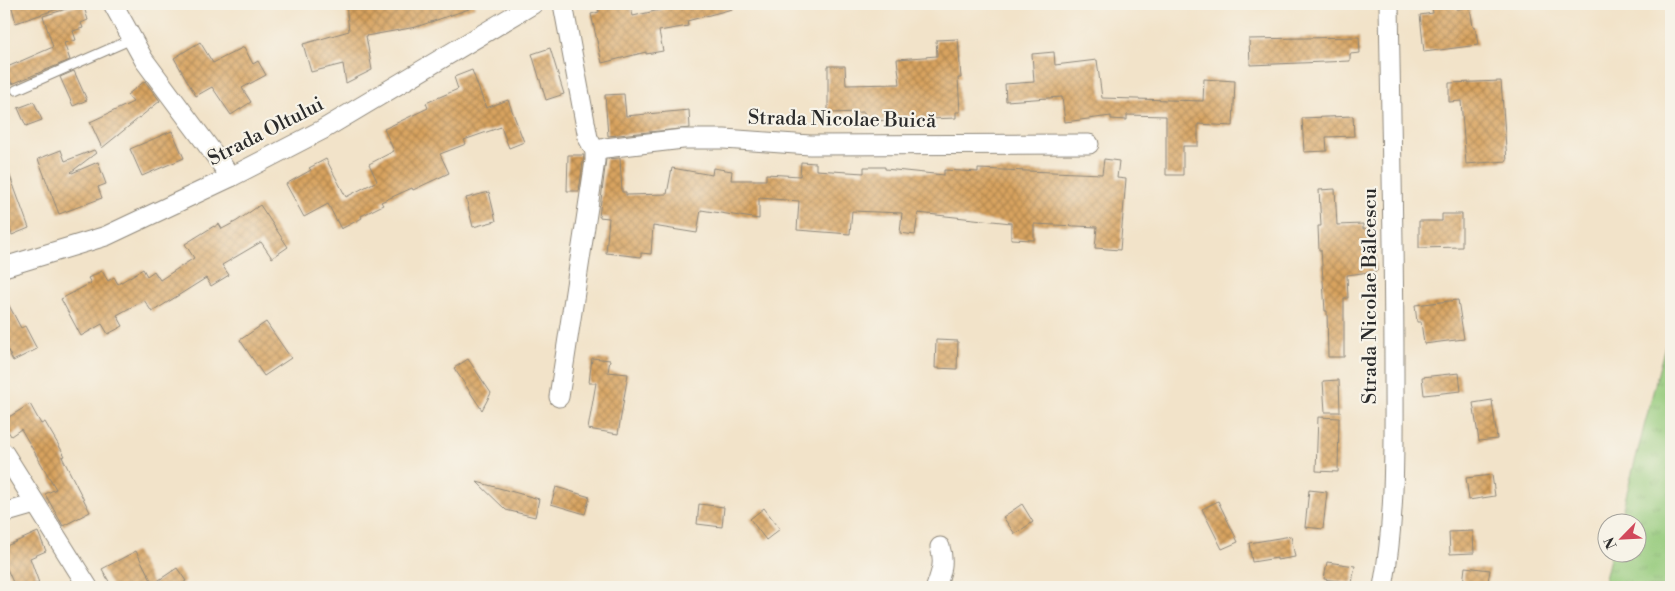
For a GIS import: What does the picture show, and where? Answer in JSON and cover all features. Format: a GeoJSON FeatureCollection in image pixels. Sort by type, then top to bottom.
{"type":"FeatureCollection","features":[{"type":"Feature","properties":{"kind":"street"},"geometry":{"type":"LineString","coordinates":[[112,4],[144,60],[231,177]]}},
{"type":"Feature","properties":{"kind":"street","name":"Strada Oltului"},"geometry":{"type":"LineString","coordinates":[[4,267],[106,236],[231,177],[322,130],[533,4]]}},
{"type":"Feature","properties":{"kind":"street"},"geometry":{"type":"LineString","coordinates":[[559,397],[595,161],[595,151],[588,138],[564,4]]}},
{"type":"Feature","properties":{"kind":"street","name":"Strada Nicolae Bălcescu"},"geometry":{"type":"LineString","coordinates":[[1383,587],[1388,563],[1392,523],[1394,417],[1394,290],[1389,4]]}},
{"type":"Feature","properties":{"kind":"street","name":"Strada Nicolae Buică"},"geometry":{"type":"LineString","coordinates":[[595,151],[605,148],[683,139],[810,145],[1089,144]]}},
{"type":"Feature","properties":{"kind":"street"},"geometry":{"type":"LineString","coordinates":[[4,453],[88,587]]}},
{"type":"Feature","properties":{"kind":"street"},"geometry":{"type":"LineString","coordinates":[[4,513],[36,504]]}},
{"type":"Feature","properties":{"kind":"street"},"geometry":{"type":"LineString","coordinates":[[936,587],[942,569],[943,557],[940,547]]}},
{"type":"Feature","properties":{"kind":"lane"},"geometry":{"type":"LineString","coordinates":[[16,90],[132,39]]}},
{"type":"Feature","properties":{"kind":"green space"},"geometry":{"type":"Polygon","coordinates":[[[1671,323],[1671,587],[1603,587],[1609,564],[1648,564],[1648,514],[1621,514],[1671,323]]]}},
{"type":"Feature","properties":{"kind":"building"},"geometry":{"type":"Polygon","coordinates":[[[11,4],[63,4],[63,7],[16,23],[11,4]]]}},
{"type":"Feature","properties":{"kind":"building"},"geometry":{"type":"Polygon","coordinates":[[[83,4],[88,20],[81,23],[83,28],[73,31],[76,40],[64,43],[70,60],[12,84],[5,68],[53,47],[43,16],[83,4]]]}},
{"type":"Feature","properties":{"kind":"building"},"geometry":{"type":"Polygon","coordinates":[[[346,4],[474,4],[475,7],[416,27],[366,36],[372,70],[346,83],[343,64],[311,72],[303,44],[349,31],[346,4]]]}},
{"type":"Feature","properties":{"kind":"building"},"geometry":{"type":"Polygon","coordinates":[[[630,4],[633,16],[664,9],[663,4],[731,4],[732,9],[687,21],[688,26],[659,31],[663,51],[646,54],[646,52],[602,63],[591,14],[599,12],[598,6],[630,4]]]}},
{"type":"Feature","properties":{"kind":"building"},"geometry":{"type":"Polygon","coordinates":[[[1456,4],[1456,9],[1470,7],[1478,45],[1424,52],[1420,15],[1433,13],[1432,7],[1456,4]]]}},
{"type":"Feature","properties":{"kind":"building"},"geometry":{"type":"Polygon","coordinates":[[[1359,37],[1360,53],[1350,54],[1350,61],[1250,65],[1249,39],[1359,37]]]}},
{"type":"Feature","properties":{"kind":"building"},"geometry":{"type":"Polygon","coordinates":[[[958,39],[961,78],[958,78],[960,112],[956,112],[956,118],[929,119],[930,122],[904,124],[903,120],[864,121],[864,112],[828,113],[828,66],[845,66],[846,85],[900,84],[897,59],[937,56],[936,40],[958,39]]]}},
{"type":"Feature","properties":{"kind":"building"},"geometry":{"type":"Polygon","coordinates":[[[200,42],[213,63],[244,47],[253,64],[258,61],[266,75],[242,88],[251,102],[231,115],[212,87],[196,96],[174,58],[200,42]]]}},
{"type":"Feature","properties":{"kind":"building"},"geometry":{"type":"Polygon","coordinates":[[[550,48],[564,94],[546,100],[532,54],[550,48]]]}},
{"type":"Feature","properties":{"kind":"building"},"geometry":{"type":"Polygon","coordinates":[[[1054,52],[1055,65],[1097,60],[1102,98],[1203,101],[1204,79],[1235,81],[1233,126],[1198,124],[1198,146],[1183,146],[1183,175],[1166,175],[1166,116],[1127,115],[1127,120],[1111,119],[1111,116],[1065,122],[1062,97],[1006,101],[1005,84],[1034,82],[1032,54],[1054,52]]]}},
{"type":"Feature","properties":{"kind":"building"},"geometry":{"type":"Polygon","coordinates":[[[472,70],[486,108],[508,100],[524,142],[509,148],[501,127],[464,140],[466,144],[440,154],[449,173],[413,190],[412,188],[381,202],[383,205],[341,229],[328,204],[304,217],[286,184],[326,159],[346,197],[377,181],[369,164],[394,151],[384,129],[428,108],[426,103],[458,89],[454,77],[472,70]]]}},
{"type":"Feature","properties":{"kind":"building"},"geometry":{"type":"Polygon","coordinates":[[[74,71],[87,100],[73,106],[60,77],[74,71]]]}},
{"type":"Feature","properties":{"kind":"building"},"geometry":{"type":"Polygon","coordinates":[[[145,81],[160,101],[102,148],[90,122],[133,102],[127,95],[145,81]]]}},
{"type":"Feature","properties":{"kind":"building"},"geometry":{"type":"Polygon","coordinates":[[[1501,81],[1507,161],[1466,164],[1461,101],[1449,102],[1449,83],[1501,81]]]}},
{"type":"Feature","properties":{"kind":"building"},"geometry":{"type":"Polygon","coordinates":[[[624,94],[626,116],[689,110],[690,128],[608,136],[605,95],[624,94]]]}},
{"type":"Feature","properties":{"kind":"building"},"geometry":{"type":"Polygon","coordinates":[[[34,102],[42,120],[26,126],[18,108],[34,102]]]}},
{"type":"Feature","properties":{"kind":"building"},"geometry":{"type":"Polygon","coordinates":[[[1353,116],[1354,136],[1326,137],[1327,151],[1304,152],[1302,118],[1353,116]]]}},
{"type":"Feature","properties":{"kind":"building"},"geometry":{"type":"Polygon","coordinates":[[[172,131],[184,158],[142,176],[130,149],[172,131]]]}},
{"type":"Feature","properties":{"kind":"building"},"geometry":{"type":"Polygon","coordinates":[[[61,150],[65,161],[94,150],[96,153],[71,172],[98,162],[106,184],[98,187],[102,198],[59,214],[38,159],[61,150]]]}},
{"type":"Feature","properties":{"kind":"building"},"geometry":{"type":"Polygon","coordinates":[[[568,155],[584,155],[579,191],[567,191],[568,155]]]}},
{"type":"Feature","properties":{"kind":"building"},"geometry":{"type":"Polygon","coordinates":[[[620,158],[622,192],[626,192],[626,195],[667,194],[672,168],[712,175],[713,168],[732,171],[731,180],[766,180],[766,174],[800,176],[801,162],[816,163],[816,170],[864,173],[864,167],[885,167],[885,169],[944,175],[944,170],[978,172],[978,169],[1102,174],[1104,159],[1119,161],[1117,178],[1126,179],[1120,250],[1095,248],[1097,227],[1034,224],[1034,240],[1011,239],[1011,223],[918,213],[915,235],[900,233],[902,213],[852,211],[850,234],[797,230],[799,201],[759,198],[759,219],[701,210],[697,233],[653,226],[651,254],[641,253],[641,257],[606,253],[609,218],[599,217],[606,159],[620,158]]]}},
{"type":"Feature","properties":{"kind":"building"},"geometry":{"type":"Polygon","coordinates":[[[4,165],[6,165],[29,228],[12,235],[4,212],[4,165]]]}},
{"type":"Feature","properties":{"kind":"building"},"geometry":{"type":"Polygon","coordinates":[[[1335,189],[1337,225],[1363,224],[1363,229],[1374,228],[1377,271],[1347,275],[1348,298],[1344,298],[1344,357],[1328,357],[1327,311],[1325,311],[1321,250],[1319,250],[1318,226],[1321,226],[1319,190],[1335,189]]]}},
{"type":"Feature","properties":{"kind":"building"},"geometry":{"type":"Polygon","coordinates":[[[489,192],[496,221],[473,227],[466,198],[489,192]]]}},
{"type":"Feature","properties":{"kind":"building"},"geometry":{"type":"Polygon","coordinates":[[[260,205],[288,247],[272,258],[261,242],[222,265],[229,275],[211,286],[206,278],[152,312],[144,300],[117,315],[123,326],[108,334],[102,324],[81,336],[61,299],[91,283],[88,278],[102,271],[108,281],[114,277],[118,284],[143,269],[147,276],[154,271],[160,280],[194,258],[185,244],[214,226],[219,224],[222,229],[260,205]]]}},
{"type":"Feature","properties":{"kind":"building"},"geometry":{"type":"Polygon","coordinates":[[[1442,214],[1462,214],[1462,247],[1419,248],[1419,221],[1442,221],[1442,214]]]}},
{"type":"Feature","properties":{"kind":"building"},"geometry":{"type":"Polygon","coordinates":[[[4,296],[21,328],[25,326],[37,349],[13,361],[4,342],[4,296]]]}},
{"type":"Feature","properties":{"kind":"building"},"geometry":{"type":"Polygon","coordinates":[[[1458,300],[1464,339],[1424,344],[1421,322],[1417,322],[1415,305],[1458,300]]]}},
{"type":"Feature","properties":{"kind":"building"},"geometry":{"type":"Polygon","coordinates":[[[266,322],[291,358],[264,376],[240,340],[266,322]]]}},
{"type":"Feature","properties":{"kind":"building"},"geometry":{"type":"Polygon","coordinates":[[[936,340],[958,341],[957,369],[935,368],[936,340]]]}},
{"type":"Feature","properties":{"kind":"building"},"geometry":{"type":"Polygon","coordinates":[[[592,358],[610,360],[608,372],[628,374],[618,434],[588,429],[596,383],[589,383],[592,358]]]}},
{"type":"Feature","properties":{"kind":"building"},"geometry":{"type":"Polygon","coordinates":[[[468,359],[491,393],[482,410],[454,368],[468,359]]]}},
{"type":"Feature","properties":{"kind":"building"},"geometry":{"type":"Polygon","coordinates":[[[1459,373],[1461,391],[1424,395],[1422,377],[1459,373]]]}},
{"type":"Feature","properties":{"kind":"building"},"geometry":{"type":"Polygon","coordinates":[[[1339,380],[1340,412],[1325,412],[1323,381],[1339,380]]]}},
{"type":"Feature","properties":{"kind":"building"},"geometry":{"type":"Polygon","coordinates":[[[1492,400],[1497,439],[1479,441],[1473,403],[1492,400]]]}},
{"type":"Feature","properties":{"kind":"building"},"geometry":{"type":"Polygon","coordinates":[[[30,404],[41,424],[45,422],[65,456],[62,457],[90,512],[63,526],[45,494],[56,489],[21,429],[11,436],[4,424],[4,420],[30,404]]]}},
{"type":"Feature","properties":{"kind":"building"},"geometry":{"type":"Polygon","coordinates":[[[1318,417],[1339,418],[1338,472],[1316,471],[1318,417]]]}},
{"type":"Feature","properties":{"kind":"building"},"geometry":{"type":"Polygon","coordinates":[[[1492,475],[1495,496],[1469,500],[1466,478],[1492,475]]]}},
{"type":"Feature","properties":{"kind":"building"},"geometry":{"type":"Polygon","coordinates":[[[477,482],[539,499],[535,517],[506,510],[477,482]]]}},
{"type":"Feature","properties":{"kind":"building"},"geometry":{"type":"Polygon","coordinates":[[[556,487],[590,497],[585,514],[551,504],[556,487]]]}},
{"type":"Feature","properties":{"kind":"building"},"geometry":{"type":"Polygon","coordinates":[[[1309,490],[1327,492],[1323,529],[1305,527],[1309,490]]]}},
{"type":"Feature","properties":{"kind":"building"},"geometry":{"type":"Polygon","coordinates":[[[1218,501],[1238,542],[1222,549],[1202,509],[1218,501]]]}},
{"type":"Feature","properties":{"kind":"building"},"geometry":{"type":"Polygon","coordinates":[[[699,504],[724,507],[722,527],[697,524],[699,504]]]}},
{"type":"Feature","properties":{"kind":"building"},"geometry":{"type":"Polygon","coordinates":[[[1022,504],[1033,522],[1015,534],[1003,517],[1022,504]]]}},
{"type":"Feature","properties":{"kind":"building"},"geometry":{"type":"Polygon","coordinates":[[[764,508],[780,529],[766,540],[750,519],[764,508]]]}},
{"type":"Feature","properties":{"kind":"building"},"geometry":{"type":"Polygon","coordinates":[[[1473,531],[1474,553],[1450,554],[1449,532],[1473,531]]]}},
{"type":"Feature","properties":{"kind":"building"},"geometry":{"type":"Polygon","coordinates":[[[38,532],[46,551],[30,558],[39,583],[26,587],[15,587],[4,562],[4,547],[38,532]]]}},
{"type":"Feature","properties":{"kind":"building"},"geometry":{"type":"Polygon","coordinates":[[[1291,536],[1295,557],[1252,562],[1249,543],[1291,536]]]}},
{"type":"Feature","properties":{"kind":"building"},"geometry":{"type":"Polygon","coordinates":[[[136,551],[153,584],[177,568],[186,581],[177,587],[112,587],[102,569],[136,551]]]}},
{"type":"Feature","properties":{"kind":"building"},"geometry":{"type":"Polygon","coordinates":[[[1327,562],[1355,566],[1352,583],[1324,579],[1327,562]]]}},
{"type":"Feature","properties":{"kind":"building"},"geometry":{"type":"Polygon","coordinates":[[[1465,567],[1490,570],[1487,587],[1463,584],[1465,567]]]}}]}
